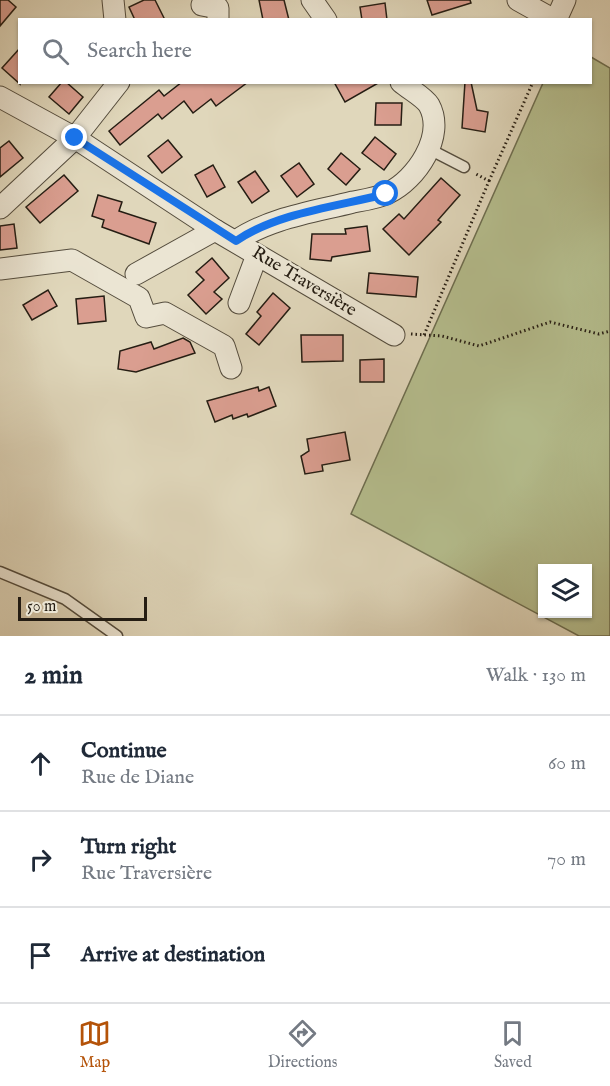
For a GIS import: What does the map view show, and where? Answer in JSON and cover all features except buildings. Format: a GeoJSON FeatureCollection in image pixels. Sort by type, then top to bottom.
{"type":"FeatureCollection","features":[{"type":"Feature","properties":{"kind":"street"},"geometry":{"type":"LineString","coordinates":[[113,0],[115,18]]}},
{"type":"Feature","properties":{"kind":"street"},"geometry":{"type":"LineString","coordinates":[[312,0],[325,18]]}},
{"type":"Feature","properties":{"kind":"street"},"geometry":{"type":"LineString","coordinates":[[518,0],[551,18]]}},
{"type":"Feature","properties":{"kind":"street"},"geometry":{"type":"LineString","coordinates":[[556,18],[565,0]]}},
{"type":"Feature","properties":{"kind":"street"},"geometry":{"type":"LineString","coordinates":[[0,208],[75,138],[117,84]]}},
{"type":"Feature","properties":{"kind":"street"},"geometry":{"type":"LineString","coordinates":[[236,241],[250,232],[278,221],[386,194],[406,179],[429,149],[434,136],[434,122],[429,104],[404,84]]}},
{"type":"Feature","properties":{"kind":"street","name":"Rue Traversière"},"geometry":{"type":"LineString","coordinates":[[0,97],[75,138],[257,255],[403,334]]}},
{"type":"Feature","properties":{"kind":"street"},"geometry":{"type":"LineString","coordinates":[[136,274],[215,230]]}},
{"type":"Feature","properties":{"kind":"street"},"geometry":{"type":"LineString","coordinates":[[239,303],[257,255]]}},
{"type":"Feature","properties":{"kind":"street"},"geometry":{"type":"LineString","coordinates":[[0,269],[72,260],[139,298],[146,317],[165,313],[224,346],[231,368]]}},
{"type":"Feature","properties":{"kind":"lane"},"geometry":{"type":"LineString","coordinates":[[429,149],[464,166]]}},
{"type":"Feature","properties":{"kind":"lane"},"geometry":{"type":"LineString","coordinates":[[0,572],[65,599],[117,636]]}},
{"type":"Feature","properties":{"kind":"path"},"geometry":{"type":"LineString","coordinates":[[424,335],[532,84]]}},
{"type":"Feature","properties":{"kind":"path"},"geometry":{"type":"LineString","coordinates":[[464,166],[489,181]]}},
{"type":"Feature","properties":{"kind":"path"},"geometry":{"type":"LineString","coordinates":[[403,334],[442,336],[479,346],[550,322],[599,334],[610,331]]}},
{"type":"Feature","properties":{"kind":"green space"},"geometry":{"type":"Polygon","coordinates":[[[592,58],[610,68],[610,636],[579,636],[545,618],[592,618],[592,564],[538,564],[538,614],[351,514],[543,84],[592,84],[592,58]]]}},
{"type":"Feature","properties":{"kind":"route"},"geometry":{"type":"LineString","coordinates":[[75,138],[215,230],[236,241],[250,232],[278,221],[386,194]]}}]}
